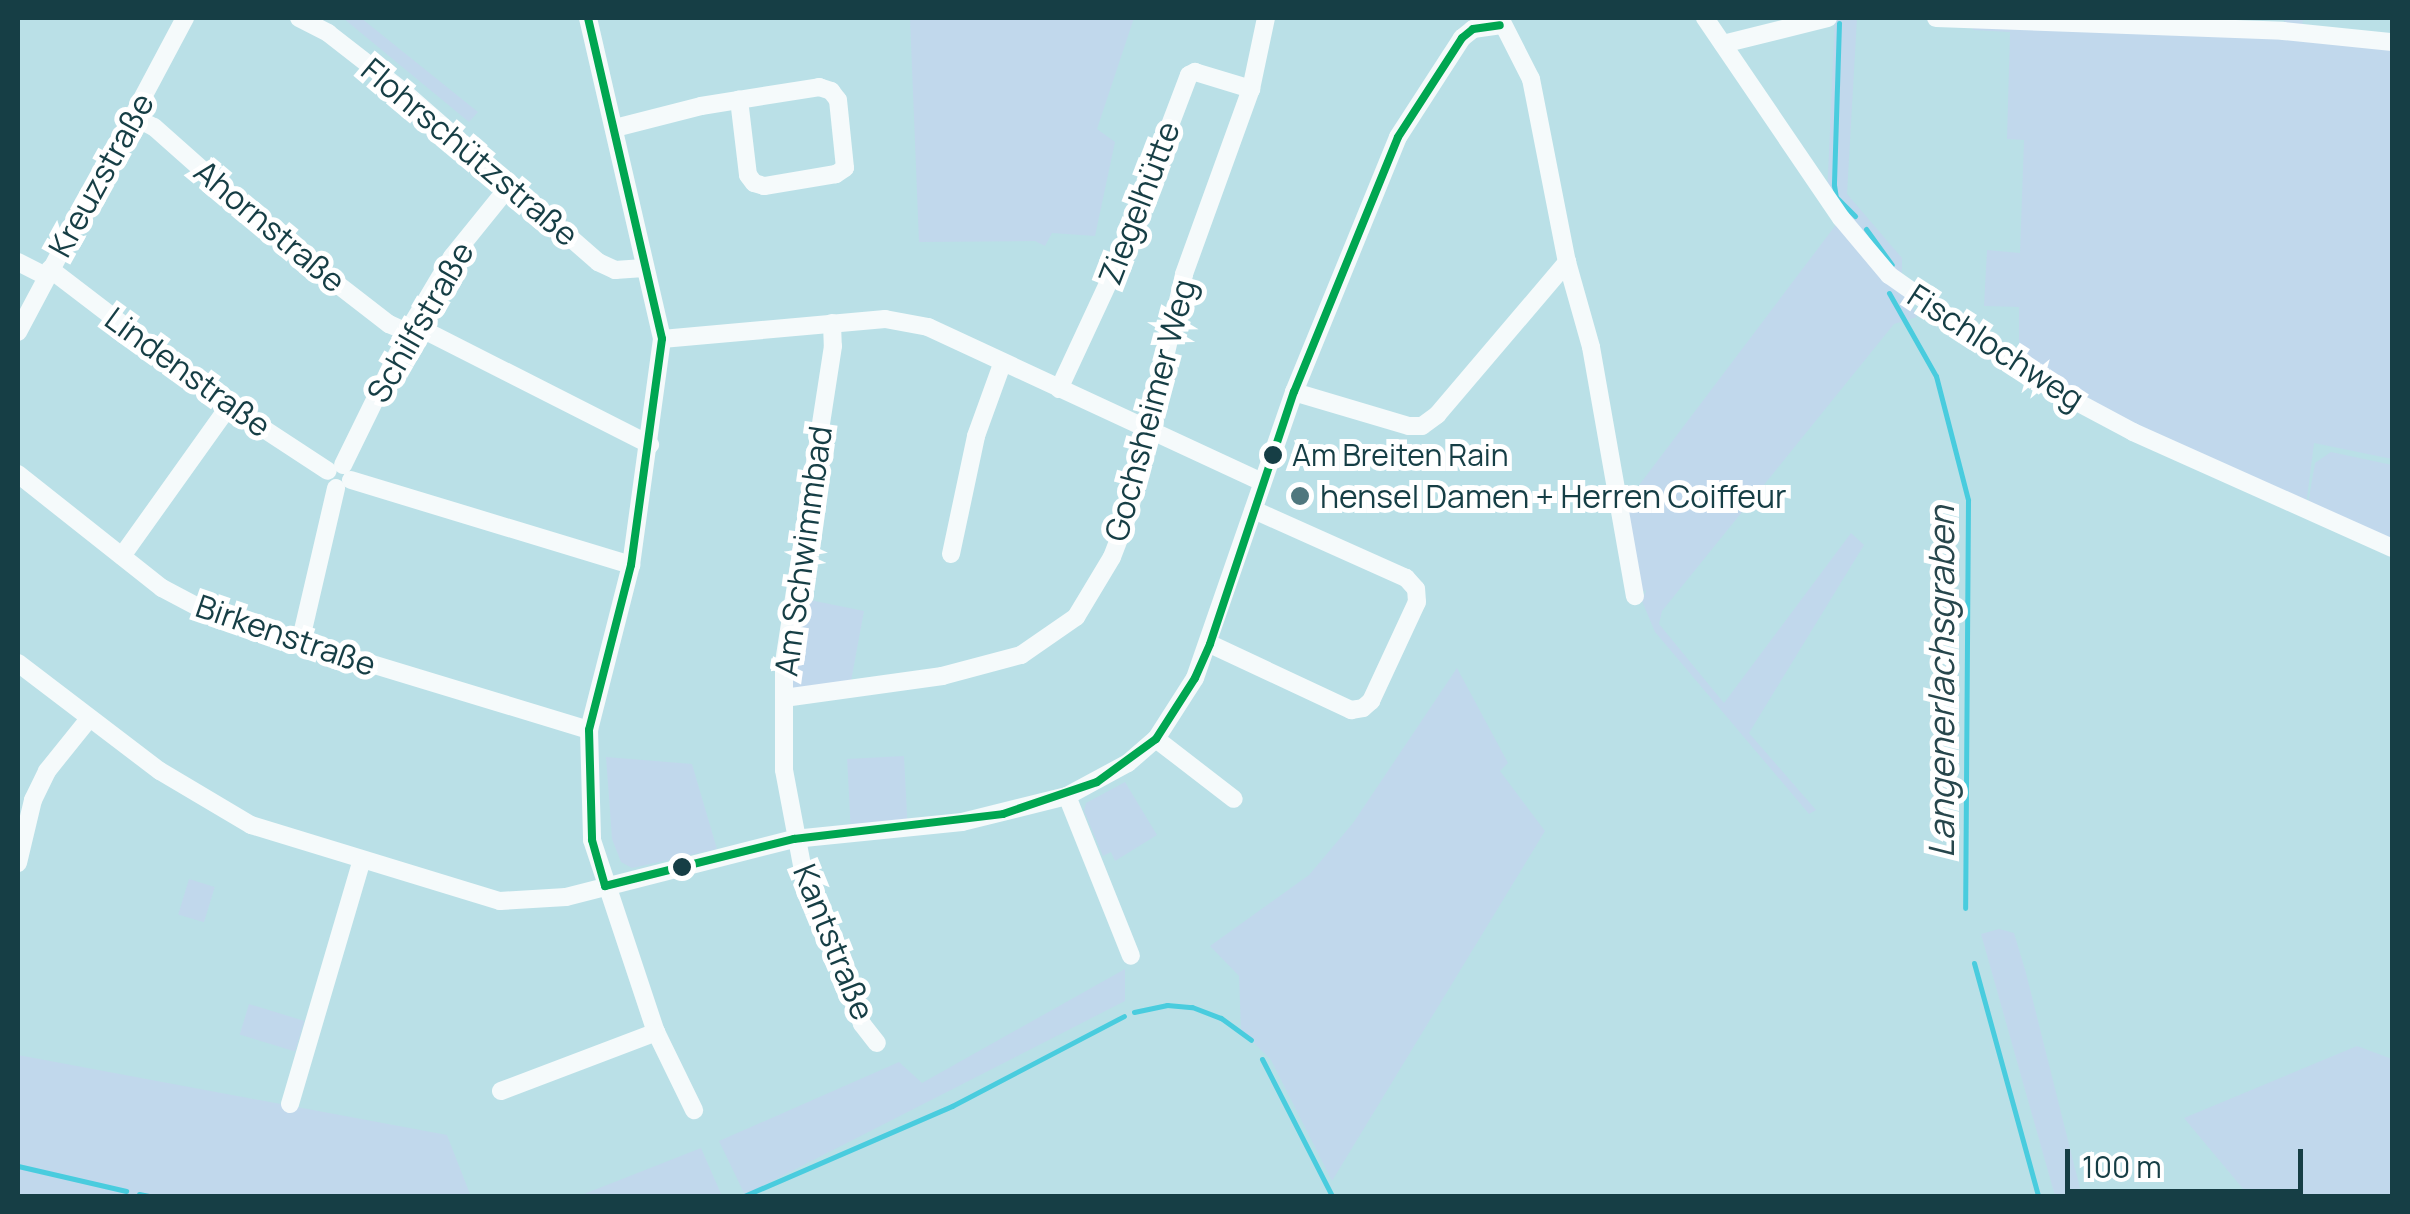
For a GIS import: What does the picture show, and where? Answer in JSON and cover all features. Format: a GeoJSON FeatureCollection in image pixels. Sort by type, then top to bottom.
{"type":"FeatureCollection","features":[{"type":"Feature","properties":{"kind":"street","name":"Kreuzstraße"},"geometry":{"type":"LineString","coordinates":[[18,332],[185,18]]}},
{"type":"Feature","properties":{"kind":"street","name":"Flohrschützstraße"},"geometry":{"type":"LineString","coordinates":[[299,18],[328,33],[405,93],[606,266],[624,272],[644,268]]}},
{"type":"Feature","properties":{"kind":"street"},"geometry":{"type":"LineString","coordinates":[[588,18],[662,339],[631,565],[589,730],[592,840],[656,1032],[694,1110]]}},
{"type":"Feature","properties":{"kind":"street","name":"Gochsheimer Weg"},"geometry":{"type":"LineString","coordinates":[[784,698],[942,676],[1021,656],[1076,618],[1112,557],[1129,514],[1184,274],[1251,89],[1266,18]]}},
{"type":"Feature","properties":{"kind":"street","name":"Fischlochweg"},"geometry":{"type":"LineString","coordinates":[[1705,18],[1841,218],[1889,275],[2047,386],[2133,432],[2392,548]]}},
{"type":"Feature","properties":{"kind":"street"},"geometry":{"type":"LineString","coordinates":[[1723,44],[1828,18]]}},
{"type":"Feature","properties":{"kind":"street"},"geometry":{"type":"LineString","coordinates":[[1936,18],[2283,32],[2392,42]]}},
{"type":"Feature","properties":{"kind":"street"},"geometry":{"type":"LineString","coordinates":[[18,663],[88,720],[203,800],[251,825],[500,901],[566,897],[794,839],[962,822],[1067,796],[1128,763],[1156,739],[1195,678],[1210,644],[1294,392],[1398,137],[1466,23],[1500,24],[1516,42],[1531,79],[1566,262],[1590,347],[1635,596]]}},
{"type":"Feature","properties":{"kind":"street","name":"Ziegelhütte"},"geometry":{"type":"LineString","coordinates":[[1059,389],[1118,262],[1189,76],[1195,72],[1251,89]]}},
{"type":"Feature","properties":{"kind":"street"},"geometry":{"type":"LineString","coordinates":[[614,128],[739,100],[819,87],[831,90],[838,100],[845,168],[836,174],[764,186],[754,183],[748,175],[739,100]]}},
{"type":"Feature","properties":{"kind":"street","name":"Ahornstraße"},"geometry":{"type":"LineString","coordinates":[[134,117],[154,127],[288,246],[409,328],[650,445]]}},
{"type":"Feature","properties":{"kind":"street","name":"Schilfstraße"},"geometry":{"type":"LineString","coordinates":[[300,643],[340,476],[409,328],[452,257],[510,185]]}},
{"type":"Feature","properties":{"kind":"street","name":"Lindenstraße"},"geometry":{"type":"LineString","coordinates":[[18,262],[48,273],[229,406],[340,476],[631,565]]}},
{"type":"Feature","properties":{"kind":"street"},"geometry":{"type":"LineString","coordinates":[[1294,392],[1396,423],[1422,426],[1437,416],[1566,262]]}},
{"type":"Feature","properties":{"kind":"street"},"geometry":{"type":"LineString","coordinates":[[662,339],[885,319],[928,327],[1262,482]]}},
{"type":"Feature","properties":{"kind":"street","name":"Am Schwimmbad"},"geometry":{"type":"LineString","coordinates":[[794,839],[784,770],[784,662],[833,346],[832,323]]}},
{"type":"Feature","properties":{"kind":"street"},"geometry":{"type":"LineString","coordinates":[[951,554],[976,436],[1002,364]]}},
{"type":"Feature","properties":{"kind":"street"},"geometry":{"type":"LineString","coordinates":[[122,556],[229,406]]}},
{"type":"Feature","properties":{"kind":"street","name":"Birkenstraße"},"geometry":{"type":"LineString","coordinates":[[18,474],[162,588],[217,617],[589,730]]}},
{"type":"Feature","properties":{"kind":"street"},"geometry":{"type":"LineString","coordinates":[[1210,644],[1351,710],[1363,708],[1371,701],[1417,602],[1416,589],[1406,578],[1254,510]]}},
{"type":"Feature","properties":{"kind":"street"},"geometry":{"type":"LineString","coordinates":[[18,863],[33,800],[47,771],[88,720]]}},
{"type":"Feature","properties":{"kind":"street"},"geometry":{"type":"LineString","coordinates":[[1156,739],[1234,798]]}},
{"type":"Feature","properties":{"kind":"street"},"geometry":{"type":"LineString","coordinates":[[1067,796],[1131,956]]}},
{"type":"Feature","properties":{"kind":"street","name":"Kantstraße"},"geometry":{"type":"LineString","coordinates":[[794,839],[862,1024],[877,1043]]}},
{"type":"Feature","properties":{"kind":"street"},"geometry":{"type":"LineString","coordinates":[[290,1104],[362,860]]}},
{"type":"Feature","properties":{"kind":"street"},"geometry":{"type":"LineString","coordinates":[[501,1091],[656,1032]]}},
{"type":"Feature","properties":{"kind":"shaded area"},"geometry":{"type":"Polygon","coordinates":[[[343,18],[361,18],[478,112],[469,122],[343,18]]]}},
{"type":"Feature","properties":{"kind":"shaded area"},"geometry":{"type":"Polygon","coordinates":[[[910,18],[1134,18],[1097,129],[1115,142],[1095,236],[1052,233],[1045,246],[1035,241],[919,242],[910,18]]]}},
{"type":"Feature","properties":{"kind":"shaded area"},"geometry":{"type":"Polygon","coordinates":[[[1835,18],[1857,18],[1847,194],[1902,258],[1902,285],[1917,317],[1894,324],[1662,611],[1659,624],[1724,703],[1851,533],[1864,545],[1749,733],[1816,810],[1809,814],[1655,632],[1642,601],[1646,590],[1635,596],[1618,513],[1841,218],[1827,196],[1835,18]]]}},
{"type":"Feature","properties":{"kind":"shaded area"},"geometry":{"type":"Polygon","coordinates":[[[2180,18],[2232,18],[2231,25],[2283,32],[2285,18],[2303,18],[2302,33],[2392,42],[2392,459],[2314,443],[2306,506],[2019,367],[2019,307],[1984,306],[1987,250],[2020,253],[2024,140],[2007,139],[2010,32],[1973,30],[1972,19],[2180,23],[2180,18]]]}},
{"type":"Feature","properties":{"kind":"shaded area"},"geometry":{"type":"Polygon","coordinates":[[[2331,452],[2392,465],[2392,544],[2308,503],[2315,463],[2331,452]]]}},
{"type":"Feature","properties":{"kind":"shaded area"},"geometry":{"type":"Polygon","coordinates":[[[795,597],[864,611],[850,687],[785,696],[795,597]]]}},
{"type":"Feature","properties":{"kind":"shaded area"},"geometry":{"type":"Polygon","coordinates":[[[1457,668],[1508,763],[1500,771],[1545,831],[1332,1181],[1271,1060],[1241,1030],[1239,976],[1210,946],[1309,875],[1353,823],[1457,668]]]}},
{"type":"Feature","properties":{"kind":"shaded area"},"geometry":{"type":"Polygon","coordinates":[[[904,756],[908,827],[851,830],[847,759],[904,756]]]}},
{"type":"Feature","properties":{"kind":"shaded area"},"geometry":{"type":"Polygon","coordinates":[[[606,757],[692,764],[717,849],[632,868],[621,862],[612,839],[606,757]]]}},
{"type":"Feature","properties":{"kind":"shaded area"},"geometry":{"type":"Polygon","coordinates":[[[1125,782],[1157,835],[1115,861],[1111,852],[1103,856],[1084,811],[1086,803],[1125,782]]]}},
{"type":"Feature","properties":{"kind":"shaded area"},"geometry":{"type":"Polygon","coordinates":[[[189,879],[215,887],[204,922],[178,914],[189,879]]]}},
{"type":"Feature","properties":{"kind":"shaded area"},"geometry":{"type":"Polygon","coordinates":[[[1999,929],[2014,933],[2082,1196],[2055,1196],[1981,934],[1999,929]]]}},
{"type":"Feature","properties":{"kind":"shaded area"},"geometry":{"type":"Polygon","coordinates":[[[1125,969],[1125,1001],[745,1195],[719,1141],[899,1062],[922,1083],[1125,969]]]}},
{"type":"Feature","properties":{"kind":"shaded area"},"geometry":{"type":"Polygon","coordinates":[[[249,1004],[304,1021],[295,1052],[240,1035],[249,1004]]]}},
{"type":"Feature","properties":{"kind":"shaded area"},"geometry":{"type":"Polygon","coordinates":[[[2357,1046],[2392,1059],[2392,1196],[2249,1196],[2184,1118],[2357,1046]]]}},
{"type":"Feature","properties":{"kind":"shaded area"},"geometry":{"type":"Polygon","coordinates":[[[18,1055],[447,1135],[470,1194],[18,1196],[18,1055]]]}},
{"type":"Feature","properties":{"kind":"shaded area"},"geometry":{"type":"Polygon","coordinates":[[[701,1148],[722,1196],[579,1196],[701,1148]]]}},
{"type":"Feature","properties":{"kind":"waterway","name":"Langenerlachsgraben"},"geometry":{"type":"LineString","coordinates":[[1839,23],[1834,185],[1836,197],[1855,216]]}},
{"type":"Feature","properties":{"kind":"waterway","name":"Langenerlachsgraben"},"geometry":{"type":"LineString","coordinates":[[1866,229],[1892,265]]}},
{"type":"Feature","properties":{"kind":"waterway","name":"Langenerlachsgraben"},"geometry":{"type":"LineString","coordinates":[[1889,293],[1936,376],[1968,500],[1965,908]]}},
{"type":"Feature","properties":{"kind":"waterway","name":"Langenerlachsgraben"},"geometry":{"type":"LineString","coordinates":[[1974,963],[2038,1196]]}},
{"type":"Feature","properties":{"kind":"waterway"},"geometry":{"type":"LineString","coordinates":[[1134,1012],[1167,1005],[1192,1007],[1221,1018],[1251,1040]]}},
{"type":"Feature","properties":{"kind":"waterway"},"geometry":{"type":"LineString","coordinates":[[744,1196],[952,1106],[1124,1016]]}},
{"type":"Feature","properties":{"kind":"waterway"},"geometry":{"type":"LineString","coordinates":[[1262,1059],[1332,1196]]}},
{"type":"Feature","properties":{"kind":"waterway"},"geometry":{"type":"LineString","coordinates":[[18,1166],[126,1191]]}},
{"type":"Feature","properties":{"kind":"waterway"},"geometry":{"type":"LineString","coordinates":[[139,1194],[149,1196]]}},
{"type":"Feature","properties":{"kind":"transit line"},"geometry":{"type":"LineString","coordinates":[[588,18],[662,339],[631,565],[589,730],[592,840],[605,886],[794,839],[1003,814],[1097,782],[1156,739],[1195,678],[1210,644],[1294,392],[1398,137],[1462,38],[1473,29],[1500,25]]}},
{"type":"Feature","properties":{"kind":"place","name":"Am Breiten Rain"},"geometry":{"type":"Point","coordinates":[1273,455]}},
{"type":"Feature","properties":{"kind":"place","name":"hensel Damen + Herren Coiffeur"},"geometry":{"type":"Point","coordinates":[1300,496]}}]}
